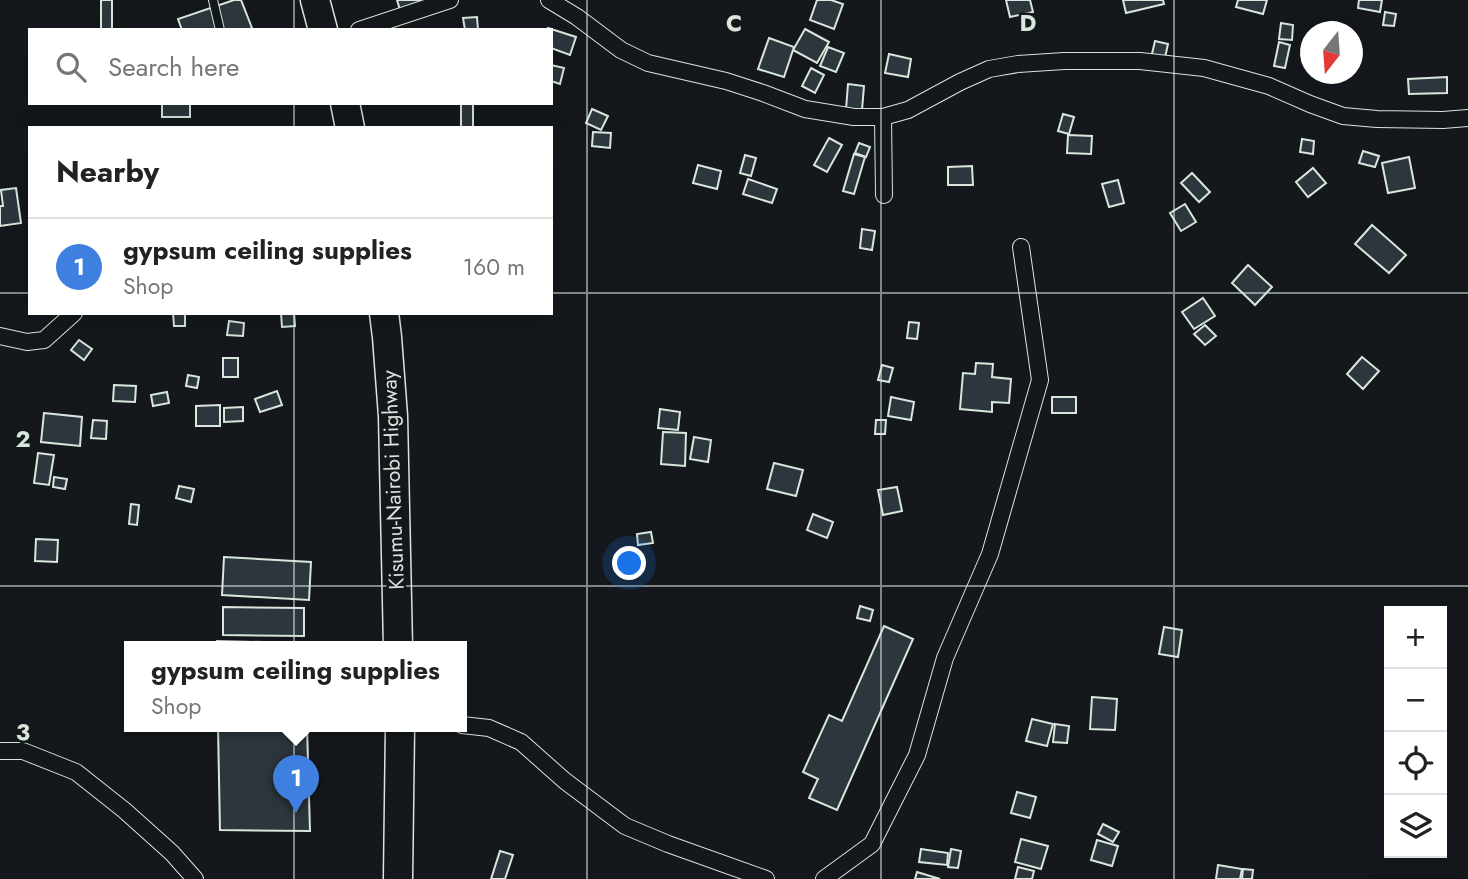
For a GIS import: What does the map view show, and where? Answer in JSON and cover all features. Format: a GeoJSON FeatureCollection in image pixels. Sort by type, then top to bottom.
{"type":"FeatureCollection","features":[{"type":"Feature","properties":{"kind":"highway"},"geometry":{"type":"LineString","coordinates":[[315,0],[322,28]]}},
{"type":"Feature","properties":{"kind":"highway"},"geometry":{"type":"LineString","coordinates":[[345,105],[350,126]]}},
{"type":"Feature","properties":{"kind":"highway","name":"Kisumu-Nairobi Highway"},"geometry":{"type":"LineString","coordinates":[[384,315],[393,416],[398,641]]}},
{"type":"Feature","properties":{"kind":"highway"},"geometry":{"type":"LineString","coordinates":[[398,879],[400,732]]}},
{"type":"Feature","properties":{"kind":"street"},"geometry":{"type":"LineString","coordinates":[[365,28],[450,0]]}},
{"type":"Feature","properties":{"kind":"street"},"geometry":{"type":"LineString","coordinates":[[549,0],[621,50],[648,63],[726,81],[805,109],[854,117],[883,117],[908,110],[989,69],[1030,63],[1140,61],[1204,68],[1269,86],[1343,116],[1377,120],[1468,118]]}},
{"type":"Feature","properties":{"kind":"street"},"geometry":{"type":"LineString","coordinates":[[883,117],[884,195]]}},
{"type":"Feature","properties":{"kind":"street"},"geometry":{"type":"LineString","coordinates":[[824,879],[872,844],[917,755],[945,658],[990,554],[1040,380],[1021,247]]}},
{"type":"Feature","properties":{"kind":"street"},"geometry":{"type":"LineString","coordinates":[[0,336],[27,342],[44,340],[72,315]]}},
{"type":"Feature","properties":{"kind":"street"},"geometry":{"type":"LineString","coordinates":[[467,726],[489,728],[521,742],[565,781],[625,826],[667,845],[766,879]]}},
{"type":"Feature","properties":{"kind":"street"},"geometry":{"type":"LineString","coordinates":[[0,738],[23,751],[76,772],[172,853],[195,879]]}},
{"type":"Feature","properties":{"kind":"street"},"geometry":{"type":"LineString","coordinates":[[0,751],[23,751]]}},
{"type":"Feature","properties":{"kind":"lane"},"geometry":{"type":"LineString","coordinates":[[212,0],[219,28]]}},
{"type":"Feature","properties":{"kind":"building"},"geometry":{"type":"Polygon","coordinates":[[[101,0],[112,0],[112,28],[101,28],[101,0]]]}},
{"type":"Feature","properties":{"kind":"building"},"geometry":{"type":"Polygon","coordinates":[[[241,0],[252,28],[181,28],[178,19],[241,0]]]}},
{"type":"Feature","properties":{"kind":"building"},"geometry":{"type":"Polygon","coordinates":[[[397,0],[425,0],[400,10],[397,0]]]}},
{"type":"Feature","properties":{"kind":"building"},"geometry":{"type":"Polygon","coordinates":[[[817,0],[831,0],[843,4],[834,29],[810,20],[817,0]]]}},
{"type":"Feature","properties":{"kind":"building"},"geometry":{"type":"Polygon","coordinates":[[[1006,0],[1030,0],[1033,12],[1010,17],[1006,0]]]}},
{"type":"Feature","properties":{"kind":"building"},"geometry":{"type":"Polygon","coordinates":[[[1123,0],[1163,0],[1164,4],[1126,13],[1123,0]]]}},
{"type":"Feature","properties":{"kind":"building"},"geometry":{"type":"Polygon","coordinates":[[[1238,0],[1267,0],[1263,14],[1236,7],[1238,0]]]}},
{"type":"Feature","properties":{"kind":"building"},"geometry":{"type":"Polygon","coordinates":[[[1359,0],[1382,0],[1380,12],[1358,8],[1359,0]]]}},
{"type":"Feature","properties":{"kind":"building"},"geometry":{"type":"Polygon","coordinates":[[[1385,12],[1396,14],[1394,26],[1383,25],[1385,12]]]}},
{"type":"Feature","properties":{"kind":"building"},"geometry":{"type":"Polygon","coordinates":[[[477,17],[478,28],[465,28],[463,18],[477,17]]]}},
{"type":"Feature","properties":{"kind":"building"},"geometry":{"type":"Polygon","coordinates":[[[1281,23],[1293,25],[1292,40],[1279,39],[1281,23]]]}},
{"type":"Feature","properties":{"kind":"building"},"geometry":{"type":"Polygon","coordinates":[[[805,29],[829,42],[817,63],[793,50],[805,29]]]}},
{"type":"Feature","properties":{"kind":"building"},"geometry":{"type":"Polygon","coordinates":[[[553,30],[576,37],[570,55],[553,49],[553,30]]]}},
{"type":"Feature","properties":{"kind":"building"},"geometry":{"type":"Polygon","coordinates":[[[769,38],[794,47],[784,77],[758,69],[769,38]]]}},
{"type":"Feature","properties":{"kind":"building"},"geometry":{"type":"Polygon","coordinates":[[[1155,41],[1168,44],[1164,62],[1151,58],[1155,41]]]}},
{"type":"Feature","properties":{"kind":"building"},"geometry":{"type":"Polygon","coordinates":[[[1279,42],[1290,45],[1285,68],[1274,66],[1279,42]]]}},
{"type":"Feature","properties":{"kind":"building"},"geometry":{"type":"Polygon","coordinates":[[[828,47],[844,53],[836,72],[820,66],[828,47]]]}},
{"type":"Feature","properties":{"kind":"building"},"geometry":{"type":"Polygon","coordinates":[[[889,54],[911,59],[908,77],[885,73],[889,54]]]}},
{"type":"Feature","properties":{"kind":"building"},"geometry":{"type":"Polygon","coordinates":[[[553,65],[564,68],[560,84],[553,82],[553,65]]]}},
{"type":"Feature","properties":{"kind":"building"},"geometry":{"type":"Polygon","coordinates":[[[811,68],[824,75],[815,93],[802,86],[811,68]]]}},
{"type":"Feature","properties":{"kind":"building"},"geometry":{"type":"Polygon","coordinates":[[[1447,77],[1447,93],[1409,94],[1408,79],[1447,77]]]}},
{"type":"Feature","properties":{"kind":"building"},"geometry":{"type":"Polygon","coordinates":[[[848,84],[864,86],[862,110],[846,109],[848,84]]]}},
{"type":"Feature","properties":{"kind":"building"},"geometry":{"type":"Polygon","coordinates":[[[162,105],[190,105],[190,117],[162,117],[162,105]]]}},
{"type":"Feature","properties":{"kind":"building"},"geometry":{"type":"Polygon","coordinates":[[[461,105],[473,105],[473,126],[461,126],[461,105]]]}},
{"type":"Feature","properties":{"kind":"building"},"geometry":{"type":"Polygon","coordinates":[[[592,109],[608,116],[601,130],[586,123],[592,109]]]}},
{"type":"Feature","properties":{"kind":"building"},"geometry":{"type":"Polygon","coordinates":[[[1063,114],[1074,117],[1069,134],[1058,131],[1063,114]]]}},
{"type":"Feature","properties":{"kind":"building"},"geometry":{"type":"Polygon","coordinates":[[[593,132],[611,133],[610,148],[592,146],[593,132]]]}},
{"type":"Feature","properties":{"kind":"building"},"geometry":{"type":"Polygon","coordinates":[[[1068,135],[1092,136],[1091,154],[1067,153],[1068,135]]]}},
{"type":"Feature","properties":{"kind":"building"},"geometry":{"type":"Polygon","coordinates":[[[829,138],[842,145],[827,172],[814,165],[829,138]]]}},
{"type":"Feature","properties":{"kind":"building"},"geometry":{"type":"Polygon","coordinates":[[[1302,139],[1314,141],[1313,154],[1300,152],[1302,139]]]}},
{"type":"Feature","properties":{"kind":"building"},"geometry":{"type":"Polygon","coordinates":[[[859,143],[870,147],[866,157],[855,153],[859,143]]]}},
{"type":"Feature","properties":{"kind":"building"},"geometry":{"type":"Polygon","coordinates":[[[1363,151],[1379,156],[1375,167],[1359,163],[1363,151]]]}},
{"type":"Feature","properties":{"kind":"building"},"geometry":{"type":"Polygon","coordinates":[[[854,154],[865,157],[854,194],[843,191],[854,154]]]}},
{"type":"Feature","properties":{"kind":"building"},"geometry":{"type":"Polygon","coordinates":[[[745,155],[756,158],[751,176],[740,173],[745,155]]]}},
{"type":"Feature","properties":{"kind":"building"},"geometry":{"type":"Polygon","coordinates":[[[1409,157],[1415,188],[1388,193],[1382,163],[1409,157]]]}},
{"type":"Feature","properties":{"kind":"building"},"geometry":{"type":"Polygon","coordinates":[[[698,165],[721,171],[717,189],[693,183],[698,165]]]}},
{"type":"Feature","properties":{"kind":"building"},"geometry":{"type":"Polygon","coordinates":[[[972,166],[973,185],[948,185],[948,167],[972,166]]]}},
{"type":"Feature","properties":{"kind":"building"},"geometry":{"type":"Polygon","coordinates":[[[1313,168],[1326,183],[1308,197],[1296,182],[1313,168]]]}},
{"type":"Feature","properties":{"kind":"building"},"geometry":{"type":"Polygon","coordinates":[[[1192,173],[1210,192],[1199,202],[1181,183],[1192,173]]]}},
{"type":"Feature","properties":{"kind":"building"},"geometry":{"type":"Polygon","coordinates":[[[748,179],[777,189],[772,203],[743,194],[748,179]]]}},
{"type":"Feature","properties":{"kind":"building"},"geometry":{"type":"Polygon","coordinates":[[[1118,180],[1124,203],[1109,207],[1102,184],[1118,180]]]}},
{"type":"Feature","properties":{"kind":"building"},"geometry":{"type":"Polygon","coordinates":[[[16,188],[21,223],[0,226],[0,206],[3,206],[1,190],[16,188]]]}},
{"type":"Feature","properties":{"kind":"building"},"geometry":{"type":"Polygon","coordinates":[[[1185,204],[1196,222],[1181,231],[1170,213],[1185,204]]]}},
{"type":"Feature","properties":{"kind":"building"},"geometry":{"type":"Polygon","coordinates":[[[1372,225],[1406,255],[1389,273],[1355,244],[1372,225]]]}},
{"type":"Feature","properties":{"kind":"building"},"geometry":{"type":"Polygon","coordinates":[[[862,229],[875,231],[872,250],[860,248],[862,229]]]}},
{"type":"Feature","properties":{"kind":"building"},"geometry":{"type":"Polygon","coordinates":[[[1248,265],[1272,287],[1255,305],[1232,283],[1248,265]]]}},
{"type":"Feature","properties":{"kind":"building"},"geometry":{"type":"Polygon","coordinates":[[[1203,298],[1215,316],[1194,329],[1182,312],[1203,298]]]}},
{"type":"Feature","properties":{"kind":"building"},"geometry":{"type":"Polygon","coordinates":[[[173,315],[185,315],[185,326],[174,326],[173,315]]]}},
{"type":"Feature","properties":{"kind":"building"},"geometry":{"type":"Polygon","coordinates":[[[281,315],[294,315],[295,326],[282,327],[281,315]]]}},
{"type":"Feature","properties":{"kind":"building"},"geometry":{"type":"Polygon","coordinates":[[[229,321],[244,323],[243,336],[227,335],[229,321]]]}},
{"type":"Feature","properties":{"kind":"building"},"geometry":{"type":"Polygon","coordinates":[[[909,322],[919,323],[917,339],[907,338],[909,322]]]}},
{"type":"Feature","properties":{"kind":"building"},"geometry":{"type":"Polygon","coordinates":[[[1205,325],[1216,336],[1205,345],[1194,334],[1205,325]]]}},
{"type":"Feature","properties":{"kind":"building"},"geometry":{"type":"Polygon","coordinates":[[[79,340],[92,349],[84,360],[71,350],[79,340]]]}},
{"type":"Feature","properties":{"kind":"building"},"geometry":{"type":"Polygon","coordinates":[[[1362,357],[1379,371],[1363,389],[1347,374],[1362,357]]]}},
{"type":"Feature","properties":{"kind":"building"},"geometry":{"type":"Polygon","coordinates":[[[223,358],[238,358],[238,377],[223,377],[223,358]]]}},
{"type":"Feature","properties":{"kind":"building"},"geometry":{"type":"Polygon","coordinates":[[[976,363],[993,364],[992,377],[1011,379],[1009,403],[992,402],[992,412],[960,409],[963,373],[975,374],[976,363]]]}},
{"type":"Feature","properties":{"kind":"building"},"geometry":{"type":"Polygon","coordinates":[[[882,365],[893,368],[889,382],[878,380],[882,365]]]}},
{"type":"Feature","properties":{"kind":"building"},"geometry":{"type":"Polygon","coordinates":[[[188,375],[199,377],[197,388],[186,386],[188,375]]]}},
{"type":"Feature","properties":{"kind":"building"},"geometry":{"type":"Polygon","coordinates":[[[114,385],[136,386],[135,402],[113,401],[114,385]]]}},
{"type":"Feature","properties":{"kind":"building"},"geometry":{"type":"Polygon","coordinates":[[[277,391],[282,405],[260,412],[255,399],[277,391]]]}},
{"type":"Feature","properties":{"kind":"building"},"geometry":{"type":"Polygon","coordinates":[[[167,392],[169,403],[153,406],[151,395],[167,392]]]}},
{"type":"Feature","properties":{"kind":"building"},"geometry":{"type":"Polygon","coordinates":[[[891,397],[914,402],[911,420],[888,416],[891,397]]]}},
{"type":"Feature","properties":{"kind":"building"},"geometry":{"type":"Polygon","coordinates":[[[1052,397],[1076,397],[1076,413],[1052,413],[1052,397]]]}},
{"type":"Feature","properties":{"kind":"building"},"geometry":{"type":"Polygon","coordinates":[[[220,405],[220,426],[196,426],[196,406],[220,405]]]}},
{"type":"Feature","properties":{"kind":"building"},"geometry":{"type":"Polygon","coordinates":[[[243,407],[243,421],[224,422],[224,408],[243,407]]]}},
{"type":"Feature","properties":{"kind":"building"},"geometry":{"type":"Polygon","coordinates":[[[660,409],[680,412],[678,430],[658,428],[660,409]]]}},
{"type":"Feature","properties":{"kind":"building"},"geometry":{"type":"Polygon","coordinates":[[[44,413],[82,417],[80,446],[41,442],[44,413]]]}},
{"type":"Feature","properties":{"kind":"building"},"geometry":{"type":"Polygon","coordinates":[[[93,420],[107,421],[106,439],[91,438],[93,420]]]}},
{"type":"Feature","properties":{"kind":"building"},"geometry":{"type":"Polygon","coordinates":[[[876,420],[886,420],[885,434],[875,434],[876,420]]]}},
{"type":"Feature","properties":{"kind":"building"},"geometry":{"type":"Polygon","coordinates":[[[663,432],[686,433],[685,466],[661,464],[663,432]]]}},
{"type":"Feature","properties":{"kind":"building"},"geometry":{"type":"Polygon","coordinates":[[[694,437],[711,440],[708,462],[690,459],[694,437]]]}},
{"type":"Feature","properties":{"kind":"building"},"geometry":{"type":"Polygon","coordinates":[[[38,453],[54,455],[49,485],[34,483],[38,453]]]}},
{"type":"Feature","properties":{"kind":"building"},"geometry":{"type":"Polygon","coordinates":[[[774,463],[803,470],[796,496],[767,489],[774,463]]]}},
{"type":"Feature","properties":{"kind":"building"},"geometry":{"type":"Polygon","coordinates":[[[54,477],[67,479],[65,489],[53,487],[54,477]]]}},
{"type":"Feature","properties":{"kind":"building"},"geometry":{"type":"Polygon","coordinates":[[[179,486],[194,489],[191,502],[176,498],[179,486]]]}},
{"type":"Feature","properties":{"kind":"building"},"geometry":{"type":"Polygon","coordinates":[[[897,487],[902,511],[883,515],[878,490],[897,487]]]}},
{"type":"Feature","properties":{"kind":"building"},"geometry":{"type":"Polygon","coordinates":[[[131,504],[139,505],[137,525],[129,524],[131,504]]]}},
{"type":"Feature","properties":{"kind":"building"},"geometry":{"type":"Polygon","coordinates":[[[813,514],[833,522],[827,538],[807,530],[813,514]]]}},
{"type":"Feature","properties":{"kind":"building"},"geometry":{"type":"Polygon","coordinates":[[[651,532],[653,543],[638,545],[637,534],[651,532]]]}},
{"type":"Feature","properties":{"kind":"building"},"geometry":{"type":"Polygon","coordinates":[[[36,539],[58,540],[57,562],[35,561],[36,539]]]}},
{"type":"Feature","properties":{"kind":"building"},"geometry":{"type":"Polygon","coordinates":[[[224,557],[311,562],[309,600],[222,595],[224,557]]]}},
{"type":"Feature","properties":{"kind":"building"},"geometry":{"type":"Polygon","coordinates":[[[860,606],[873,610],[870,621],[857,618],[860,606]]]}},
{"type":"Feature","properties":{"kind":"building"},"geometry":{"type":"Polygon","coordinates":[[[223,607],[304,608],[304,636],[223,635],[223,607]]]}},
{"type":"Feature","properties":{"kind":"building"},"geometry":{"type":"Polygon","coordinates":[[[884,626],[913,639],[837,810],[809,798],[818,779],[803,772],[829,715],[842,721],[884,626]]]}},
{"type":"Feature","properties":{"kind":"building"},"geometry":{"type":"Polygon","coordinates":[[[1164,627],[1182,630],[1178,657],[1159,654],[1164,627]]]}},
{"type":"Feature","properties":{"kind":"building"},"geometry":{"type":"Polygon","coordinates":[[[1092,697],[1117,699],[1115,730],[1090,729],[1092,697]]]}},
{"type":"Feature","properties":{"kind":"building"},"geometry":{"type":"Polygon","coordinates":[[[1032,719],[1053,724],[1047,746],[1026,741],[1032,719]]]}},
{"type":"Feature","properties":{"kind":"building"},"geometry":{"type":"Polygon","coordinates":[[[1055,724],[1069,726],[1067,743],[1053,742],[1055,724]]]}},
{"type":"Feature","properties":{"kind":"building"},"geometry":{"type":"Polygon","coordinates":[[[218,732],[307,732],[310,831],[220,830],[218,732]]]}},
{"type":"Feature","properties":{"kind":"building"},"geometry":{"type":"Polygon","coordinates":[[[1017,792],[1036,797],[1030,818],[1011,813],[1017,792]]]}},
{"type":"Feature","properties":{"kind":"building"},"geometry":{"type":"Polygon","coordinates":[[[1103,824],[1119,832],[1113,842],[1098,834],[1103,824]]]}},
{"type":"Feature","properties":{"kind":"building"},"geometry":{"type":"Polygon","coordinates":[[[1021,839],[1048,846],[1041,869],[1015,862],[1021,839]]]}},
{"type":"Feature","properties":{"kind":"building"},"geometry":{"type":"Polygon","coordinates":[[[1097,840],[1118,846],[1112,866],[1091,860],[1097,840]]]}},
{"type":"Feature","properties":{"kind":"building"},"geometry":{"type":"Polygon","coordinates":[[[921,849],[948,853],[947,865],[919,862],[921,849]]]}},
{"type":"Feature","properties":{"kind":"building"},"geometry":{"type":"Polygon","coordinates":[[[951,849],[961,851],[958,868],[948,867],[951,849]]]}},
{"type":"Feature","properties":{"kind":"building"},"geometry":{"type":"Polygon","coordinates":[[[500,851],[513,855],[505,879],[491,879],[500,851]]]}},
{"type":"Feature","properties":{"kind":"building"},"geometry":{"type":"Polygon","coordinates":[[[1218,865],[1242,869],[1240,879],[1216,879],[1218,865]]]}},
{"type":"Feature","properties":{"kind":"building"},"geometry":{"type":"Polygon","coordinates":[[[1018,867],[1034,871],[1032,879],[1015,879],[1018,867]]]}},
{"type":"Feature","properties":{"kind":"building"},"geometry":{"type":"Polygon","coordinates":[[[1243,869],[1253,870],[1252,879],[1242,879],[1243,869]]]}},
{"type":"Feature","properties":{"kind":"building"},"geometry":{"type":"Polygon","coordinates":[[[917,872],[940,879],[915,879],[917,872]]]}},
{"type":"Feature","properties":{"kind":"place","name":"gypsum ceiling supplies"},"geometry":{"type":"Point","coordinates":[296,813]}}]}
